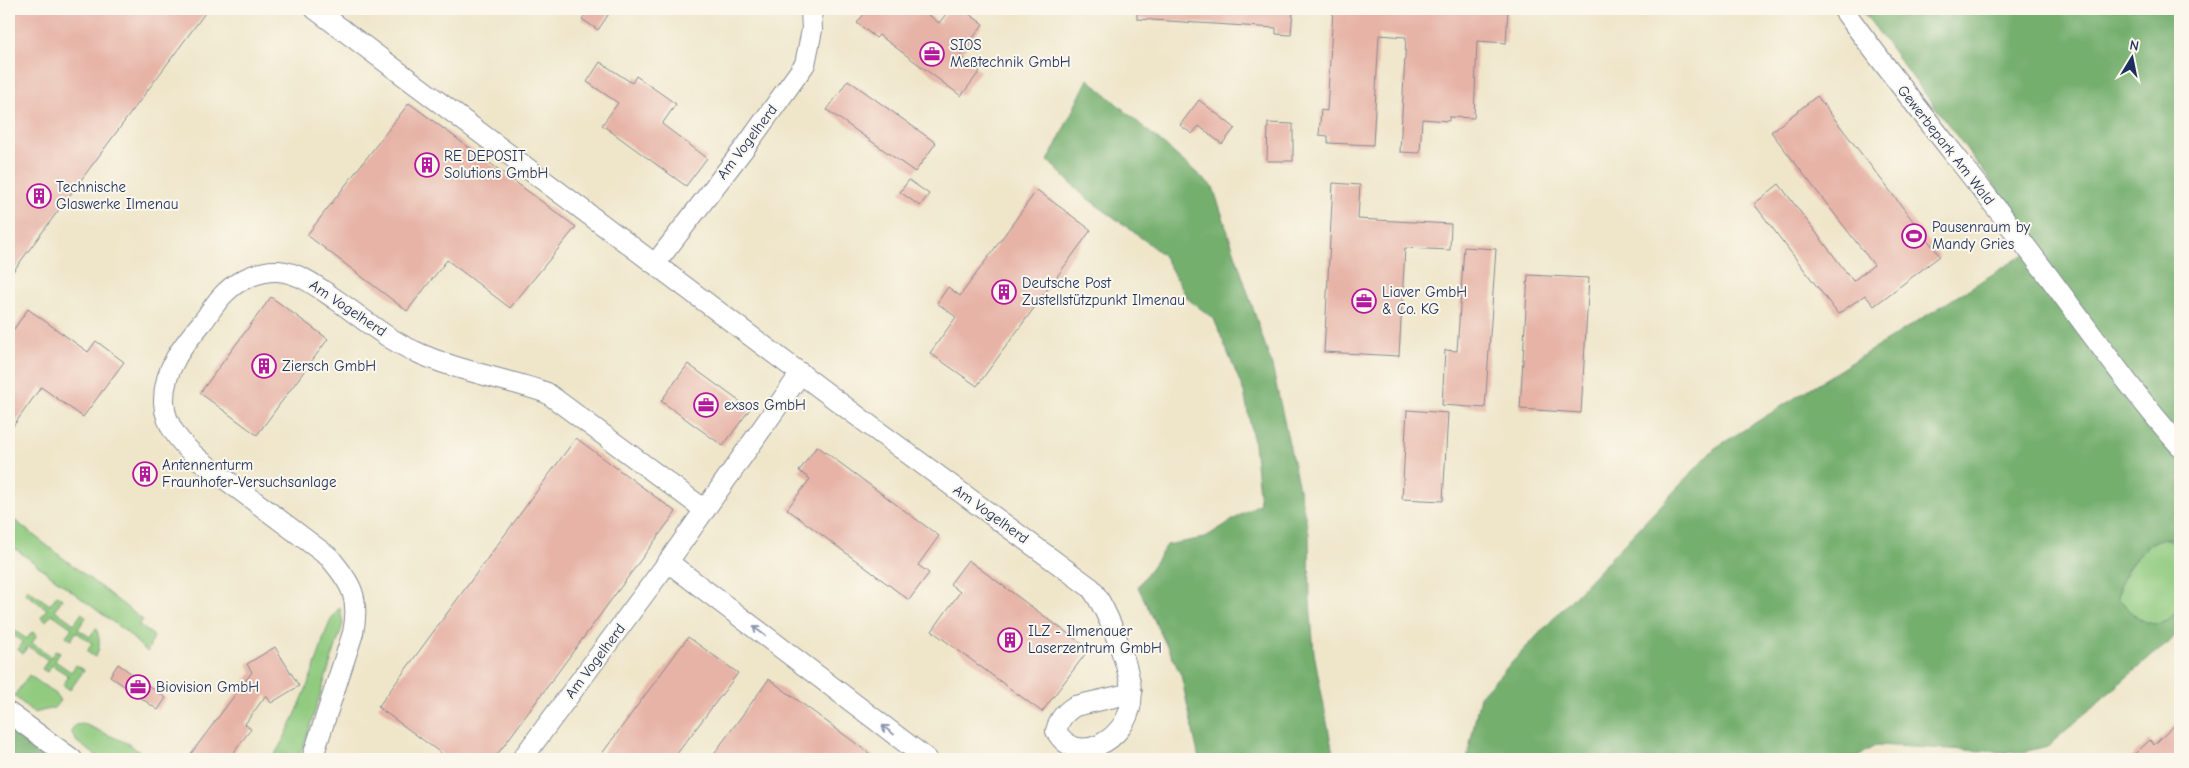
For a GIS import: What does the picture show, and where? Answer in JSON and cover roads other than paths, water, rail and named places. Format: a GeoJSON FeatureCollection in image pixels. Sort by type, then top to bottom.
{"type":"FeatureCollection","features":[{"type":"Feature","properties":{"kind":"street","name":"Am Vogelherd"},"geometry":{"type":"LineString","coordinates":[[315,9],[1091,588],[1102,606],[1125,662],[1132,693]]}},
{"type":"Feature","properties":{"kind":"street","name":"Am Vogelherd"},"geometry":{"type":"LineString","coordinates":[[655,264],[746,146],[805,64],[812,30],[811,9]]}},
{"type":"Feature","properties":{"kind":"street","name":"Gewerbepark Am Wald"},"geometry":{"type":"LineString","coordinates":[[1843,9],[1889,74],[2036,260],[2143,404],[2180,446]]}},
{"type":"Feature","properties":{"kind":"street","name":"Am Vogelherd"},"geometry":{"type":"LineString","coordinates":[[312,759],[353,633],[357,614],[355,596],[343,573],[329,558],[201,461],[183,445],[166,414],[164,402],[167,377],[181,348],[226,292],[239,282],[253,276],[278,271],[302,277],[412,350],[442,363],[524,384],[547,394],[705,510]]}},
{"type":"Feature","properties":{"kind":"street","name":"Am Vogelherd"},"geometry":{"type":"LineString","coordinates":[[522,759],[668,562],[801,373]]}},
{"type":"Feature","properties":{"kind":"street"},"geometry":{"type":"LineString","coordinates":[[668,562],[927,759]]}},
{"type":"Feature","properties":{"kind":"street"},"geometry":{"type":"LineString","coordinates":[[9,713],[72,759]]}},
{"type":"Feature","properties":{"kind":"place","name":"SIOS Meßtechnik GmbH"},"geometry":{"type":"Point","coordinates":[932,54]}},
{"type":"Feature","properties":{"kind":"place","name":"RE DEPOSIT Solutions GmbH"},"geometry":{"type":"Point","coordinates":[427,165]}},
{"type":"Feature","properties":{"kind":"place","name":"Technische Glaswerke Ilmenau"},"geometry":{"type":"Point","coordinates":[39,196]}},
{"type":"Feature","properties":{"kind":"place","name":"Pausenraum by Mandy Gries"},"geometry":{"type":"Point","coordinates":[1914,236]}},
{"type":"Feature","properties":{"kind":"place","name":"Deutsche Post Zustellstützpunkt Ilmenau"},"geometry":{"type":"Point","coordinates":[1004,292]}},
{"type":"Feature","properties":{"kind":"place","name":"Liaver GmbH & Co. KG"},"geometry":{"type":"Point","coordinates":[1364,301]}},
{"type":"Feature","properties":{"kind":"place","name":"Ziersch GmbH"},"geometry":{"type":"Point","coordinates":[264,366]}},
{"type":"Feature","properties":{"kind":"place","name":"exsos GmbH"},"geometry":{"type":"Point","coordinates":[706,405]}},
{"type":"Feature","properties":{"kind":"place","name":"Antennenturm Fraunhofer-Versuchsanlage"},"geometry":{"type":"Point","coordinates":[145,474]}},
{"type":"Feature","properties":{"kind":"place","name":"ILZ - Ilmenauer Laserzentrum GmbH"},"geometry":{"type":"Point","coordinates":[1010,640]}},
{"type":"Feature","properties":{"kind":"place","name":"Biovision GmbH"},"geometry":{"type":"Point","coordinates":[138,687]}}]}
